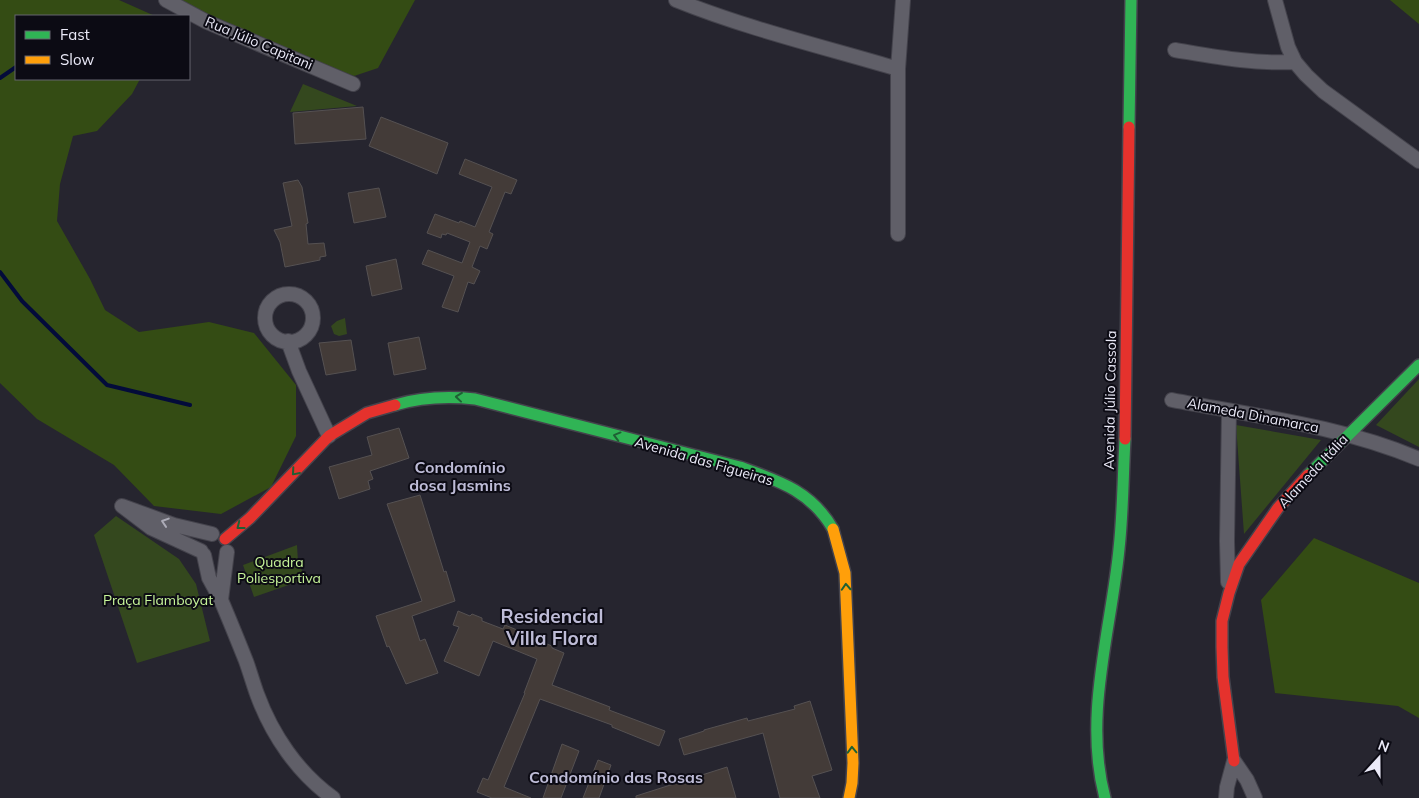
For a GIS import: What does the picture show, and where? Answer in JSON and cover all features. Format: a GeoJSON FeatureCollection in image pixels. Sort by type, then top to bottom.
{"type":"FeatureCollection","features":[{"type":"Feature","properties":{"kind":"street","name":"Rua Júlio Capitani"},"geometry":{"type":"LineString","coordinates":[[166,0],[207,22],[354,84]]}},
{"type":"Feature","properties":{"kind":"street"},"geometry":{"type":"LineString","coordinates":[[676,0],[752,27],[898,69]]}},
{"type":"Feature","properties":{"kind":"street"},"geometry":{"type":"LineString","coordinates":[[898,234],[898,69],[902,0]]}},
{"type":"Feature","properties":{"kind":"street","name":"Avenida Júlio Cassola"},"geometry":{"type":"LineString","coordinates":[[1105,798],[1101,783],[1096,739],[1098,698],[1119,549],[1126,436],[1131,0]]}},
{"type":"Feature","properties":{"kind":"street"},"geometry":{"type":"LineString","coordinates":[[1275,0],[1288,47],[1295,62],[1323,91],[1419,161]]}},
{"type":"Feature","properties":{"kind":"street"},"geometry":{"type":"LineString","coordinates":[[1175,50],[1267,64],[1295,62]]}},
{"type":"Feature","properties":{"kind":"street"},"geometry":{"type":"LineString","coordinates":[[288,341],[299,371],[329,436]]}},
{"type":"Feature","properties":{"kind":"street","name":"Alameda Itália"},"geometry":{"type":"LineString","coordinates":[[1226,798],[1234,761],[1223,677],[1222,621],[1239,564],[1278,508],[1308,475],[1419,365]]}},
{"type":"Feature","properties":{"kind":"street","name":"Avenida das Figueiras"},"geometry":{"type":"LineString","coordinates":[[221,541],[250,518],[329,436],[367,413],[404,402],[430,397],[450,396],[475,399],[740,467],[780,481],[805,496],[824,514],[835,533],[845,573],[853,763],[849,798]]}},
{"type":"Feature","properties":{"kind":"street","name":"Alameda Dinamarca"},"geometry":{"type":"LineString","coordinates":[[1172,400],[1349,434],[1399,450],[1419,459]]}},
{"type":"Feature","properties":{"kind":"street","name":"Alameda Itália"},"geometry":{"type":"LineString","coordinates":[[1229,411],[1227,541],[1229,593]]}},
{"type":"Feature","properties":{"kind":"street"},"geometry":{"type":"LineString","coordinates":[[122,506],[221,541],[224,556],[216,560],[207,558],[202,553],[151,528],[122,506]]}},
{"type":"Feature","properties":{"kind":"street"},"geometry":{"type":"LineString","coordinates":[[221,541],[204,538],[200,546],[209,578],[221,600],[258,696],[274,730],[292,758],[304,774],[334,798]]}},
{"type":"Feature","properties":{"kind":"street"},"geometry":{"type":"LineString","coordinates":[[221,541],[221,600]]}},
{"type":"Feature","properties":{"kind":"street","name":"Alameda Itália"},"geometry":{"type":"LineString","coordinates":[[1234,761],[1247,780],[1255,798]]}},
{"type":"Feature","properties":{"kind":"green space"},"geometry":{"type":"Polygon","coordinates":[[[0,0],[119,0],[153,15],[15,15],[15,80],[139,80],[132,94],[97,131],[73,136],[60,184],[57,221],[90,279],[105,310],[139,332],[209,322],[254,333],[296,385],[296,436],[271,487],[221,514],[154,506],[114,465],[37,419],[0,383],[0,0]]]}},
{"type":"Feature","properties":{"kind":"green space"},"geometry":{"type":"Polygon","coordinates":[[[174,0],[415,0],[378,68],[354,76],[302,58],[174,0]]]}},
{"type":"Feature","properties":{"kind":"green space"},"geometry":{"type":"Polygon","coordinates":[[[1390,0],[1419,0],[1419,24],[1390,0]]]}},
{"type":"Feature","properties":{"kind":"green space"},"geometry":{"type":"Polygon","coordinates":[[[303,84],[357,106],[290,112],[303,84]]]}},
{"type":"Feature","properties":{"kind":"green space"},"geometry":{"type":"Polygon","coordinates":[[[345,318],[347,334],[339,336],[334,334],[331,326],[345,318]]]}},
{"type":"Feature","properties":{"kind":"green space"},"geometry":{"type":"Polygon","coordinates":[[[1419,379],[1419,447],[1376,425],[1419,379]]]}},
{"type":"Feature","properties":{"kind":"green space"},"geometry":{"type":"Polygon","coordinates":[[[1236,425],[1321,440],[1244,534],[1236,425]]]}},
{"type":"Feature","properties":{"kind":"green space","name":"Praça Flamboyat"},"geometry":{"type":"Polygon","coordinates":[[[116,516],[179,559],[196,584],[210,641],[137,663],[94,535],[116,516]]]}},
{"type":"Feature","properties":{"kind":"green space"},"geometry":{"type":"Polygon","coordinates":[[[1314,538],[1419,583],[1419,718],[1398,706],[1275,693],[1261,600],[1314,538]]]}},
{"type":"Feature","properties":{"kind":"green space","name":"Quadra Poliesportiva"},"geometry":{"type":"Polygon","coordinates":[[[297,545],[298,562],[306,579],[254,597],[243,565],[297,545]]]}},
{"type":"Feature","properties":{"kind":"building"},"geometry":{"type":"Polygon","coordinates":[[[363,107],[366,139],[295,144],[293,113],[363,107]]]}},
{"type":"Feature","properties":{"kind":"building"},"geometry":{"type":"Polygon","coordinates":[[[381,117],[448,143],[437,174],[369,146],[381,117]]]}},
{"type":"Feature","properties":{"kind":"building"},"geometry":{"type":"Polygon","coordinates":[[[465,159],[517,180],[511,194],[505,192],[489,232],[493,234],[487,249],[480,246],[472,267],[480,271],[474,284],[468,282],[458,312],[442,307],[454,276],[422,264],[428,250],[462,263],[470,242],[447,233],[446,235],[442,234],[441,238],[427,233],[435,214],[475,227],[492,187],[459,174],[465,159]]]}},
{"type":"Feature","properties":{"kind":"building"},"geometry":{"type":"Polygon","coordinates":[[[298,180],[302,187],[308,223],[306,224],[308,244],[324,243],[326,256],[320,257],[320,260],[285,267],[280,242],[274,230],[292,226],[283,183],[298,180]]]}},
{"type":"Feature","properties":{"kind":"building"},"geometry":{"type":"Polygon","coordinates":[[[379,188],[386,217],[354,223],[348,193],[379,188]]]}},
{"type":"Feature","properties":{"kind":"building"},"geometry":{"type":"Polygon","coordinates":[[[396,259],[402,289],[372,296],[366,266],[396,259]]]}},
{"type":"Feature","properties":{"kind":"building"},"geometry":{"type":"Polygon","coordinates":[[[419,337],[426,369],[394,375],[388,343],[419,337]]]}},
{"type":"Feature","properties":{"kind":"building"},"geometry":{"type":"Polygon","coordinates":[[[351,340],[356,370],[326,375],[319,343],[351,340]]]}},
{"type":"Feature","properties":{"kind":"building"},"geometry":{"type":"Polygon","coordinates":[[[399,428],[409,458],[370,471],[373,479],[368,481],[370,489],[339,499],[329,467],[372,455],[367,437],[399,428]]]}},
{"type":"Feature","properties":{"kind":"building"},"geometry":{"type":"Polygon","coordinates":[[[420,495],[455,601],[412,616],[420,641],[425,639],[438,673],[406,684],[389,646],[387,647],[376,616],[422,601],[387,504],[420,495]]]}},
{"type":"Feature","properties":{"kind":"building"},"geometry":{"type":"Polygon","coordinates":[[[458,611],[482,618],[482,621],[503,629],[505,625],[517,630],[516,634],[540,644],[542,642],[564,653],[552,685],[610,707],[609,710],[665,731],[659,746],[612,727],[612,725],[540,699],[504,787],[531,798],[492,798],[477,792],[483,778],[488,780],[525,693],[537,659],[493,641],[479,676],[444,661],[459,627],[453,625],[458,611]]]}},
{"type":"Feature","properties":{"kind":"building"},"geometry":{"type":"Polygon","coordinates":[[[810,701],[832,770],[812,776],[820,798],[780,798],[763,733],[684,755],[679,739],[747,718],[748,721],[795,709],[794,706],[810,701]]]}},
{"type":"Feature","properties":{"kind":"building"},"geometry":{"type":"Polygon","coordinates":[[[562,744],[579,751],[561,798],[543,798],[562,744]]]}},
{"type":"Feature","properties":{"kind":"building"},"geometry":{"type":"Polygon","coordinates":[[[598,760],[611,765],[599,798],[583,798],[598,760]]]}},
{"type":"Feature","properties":{"kind":"building"},"geometry":{"type":"Polygon","coordinates":[[[727,767],[736,798],[636,798],[636,796],[727,767]]]}},
{"type":"Feature","properties":{"kind":"waterway"},"geometry":{"type":"LineString","coordinates":[[0,78],[15,68]]}},
{"type":"Feature","properties":{"kind":"waterway"},"geometry":{"type":"LineString","coordinates":[[0,272],[22,301],[107,385],[190,405]]}},
{"type":"Feature","properties":{"kind":"traffic: fast"},"geometry":{"type":"LineString","coordinates":[[1129,127],[1131,0]]}},
{"type":"Feature","properties":{"kind":"traffic: fast"},"geometry":{"type":"LineString","coordinates":[[1308,475],[1419,365]]}},
{"type":"Feature","properties":{"kind":"traffic: fast"},"geometry":{"type":"LineString","coordinates":[[395,405],[435,398],[475,399],[740,467],[768,477],[804,496],[815,505],[833,529]]}},
{"type":"Feature","properties":{"kind":"traffic: fast"},"geometry":{"type":"LineString","coordinates":[[1105,798],[1099,767],[1098,705],[1119,549],[1125,439]]}},
{"type":"Feature","properties":{"kind":"traffic: slow"},"geometry":{"type":"LineString","coordinates":[[833,529],[845,573],[853,763],[849,798]]}},
{"type":"Feature","properties":{"kind":"traffic: jam"},"geometry":{"type":"LineString","coordinates":[[1125,439],[1129,127]]}},
{"type":"Feature","properties":{"kind":"traffic: jam"},"geometry":{"type":"LineString","coordinates":[[225,539],[250,518],[329,436],[367,413],[395,405]]}},
{"type":"Feature","properties":{"kind":"traffic: jam"},"geometry":{"type":"LineString","coordinates":[[1234,761],[1223,677],[1222,647],[1222,621],[1229,593],[1239,564],[1278,508],[1308,475]]}},
{"type":"Feature","properties":{"kind":"district","name":"Condomínio dosa Jasmins"},"geometry":{"type":"Point","coordinates":[460,476]}},
{"type":"Feature","properties":{"kind":"district","name":"Residencial Villa Flora"},"geometry":{"type":"Point","coordinates":[552,627]}},
{"type":"Feature","properties":{"kind":"district","name":"Condomínio das Rosas"},"geometry":{"type":"Point","coordinates":[616,777]}}]}
